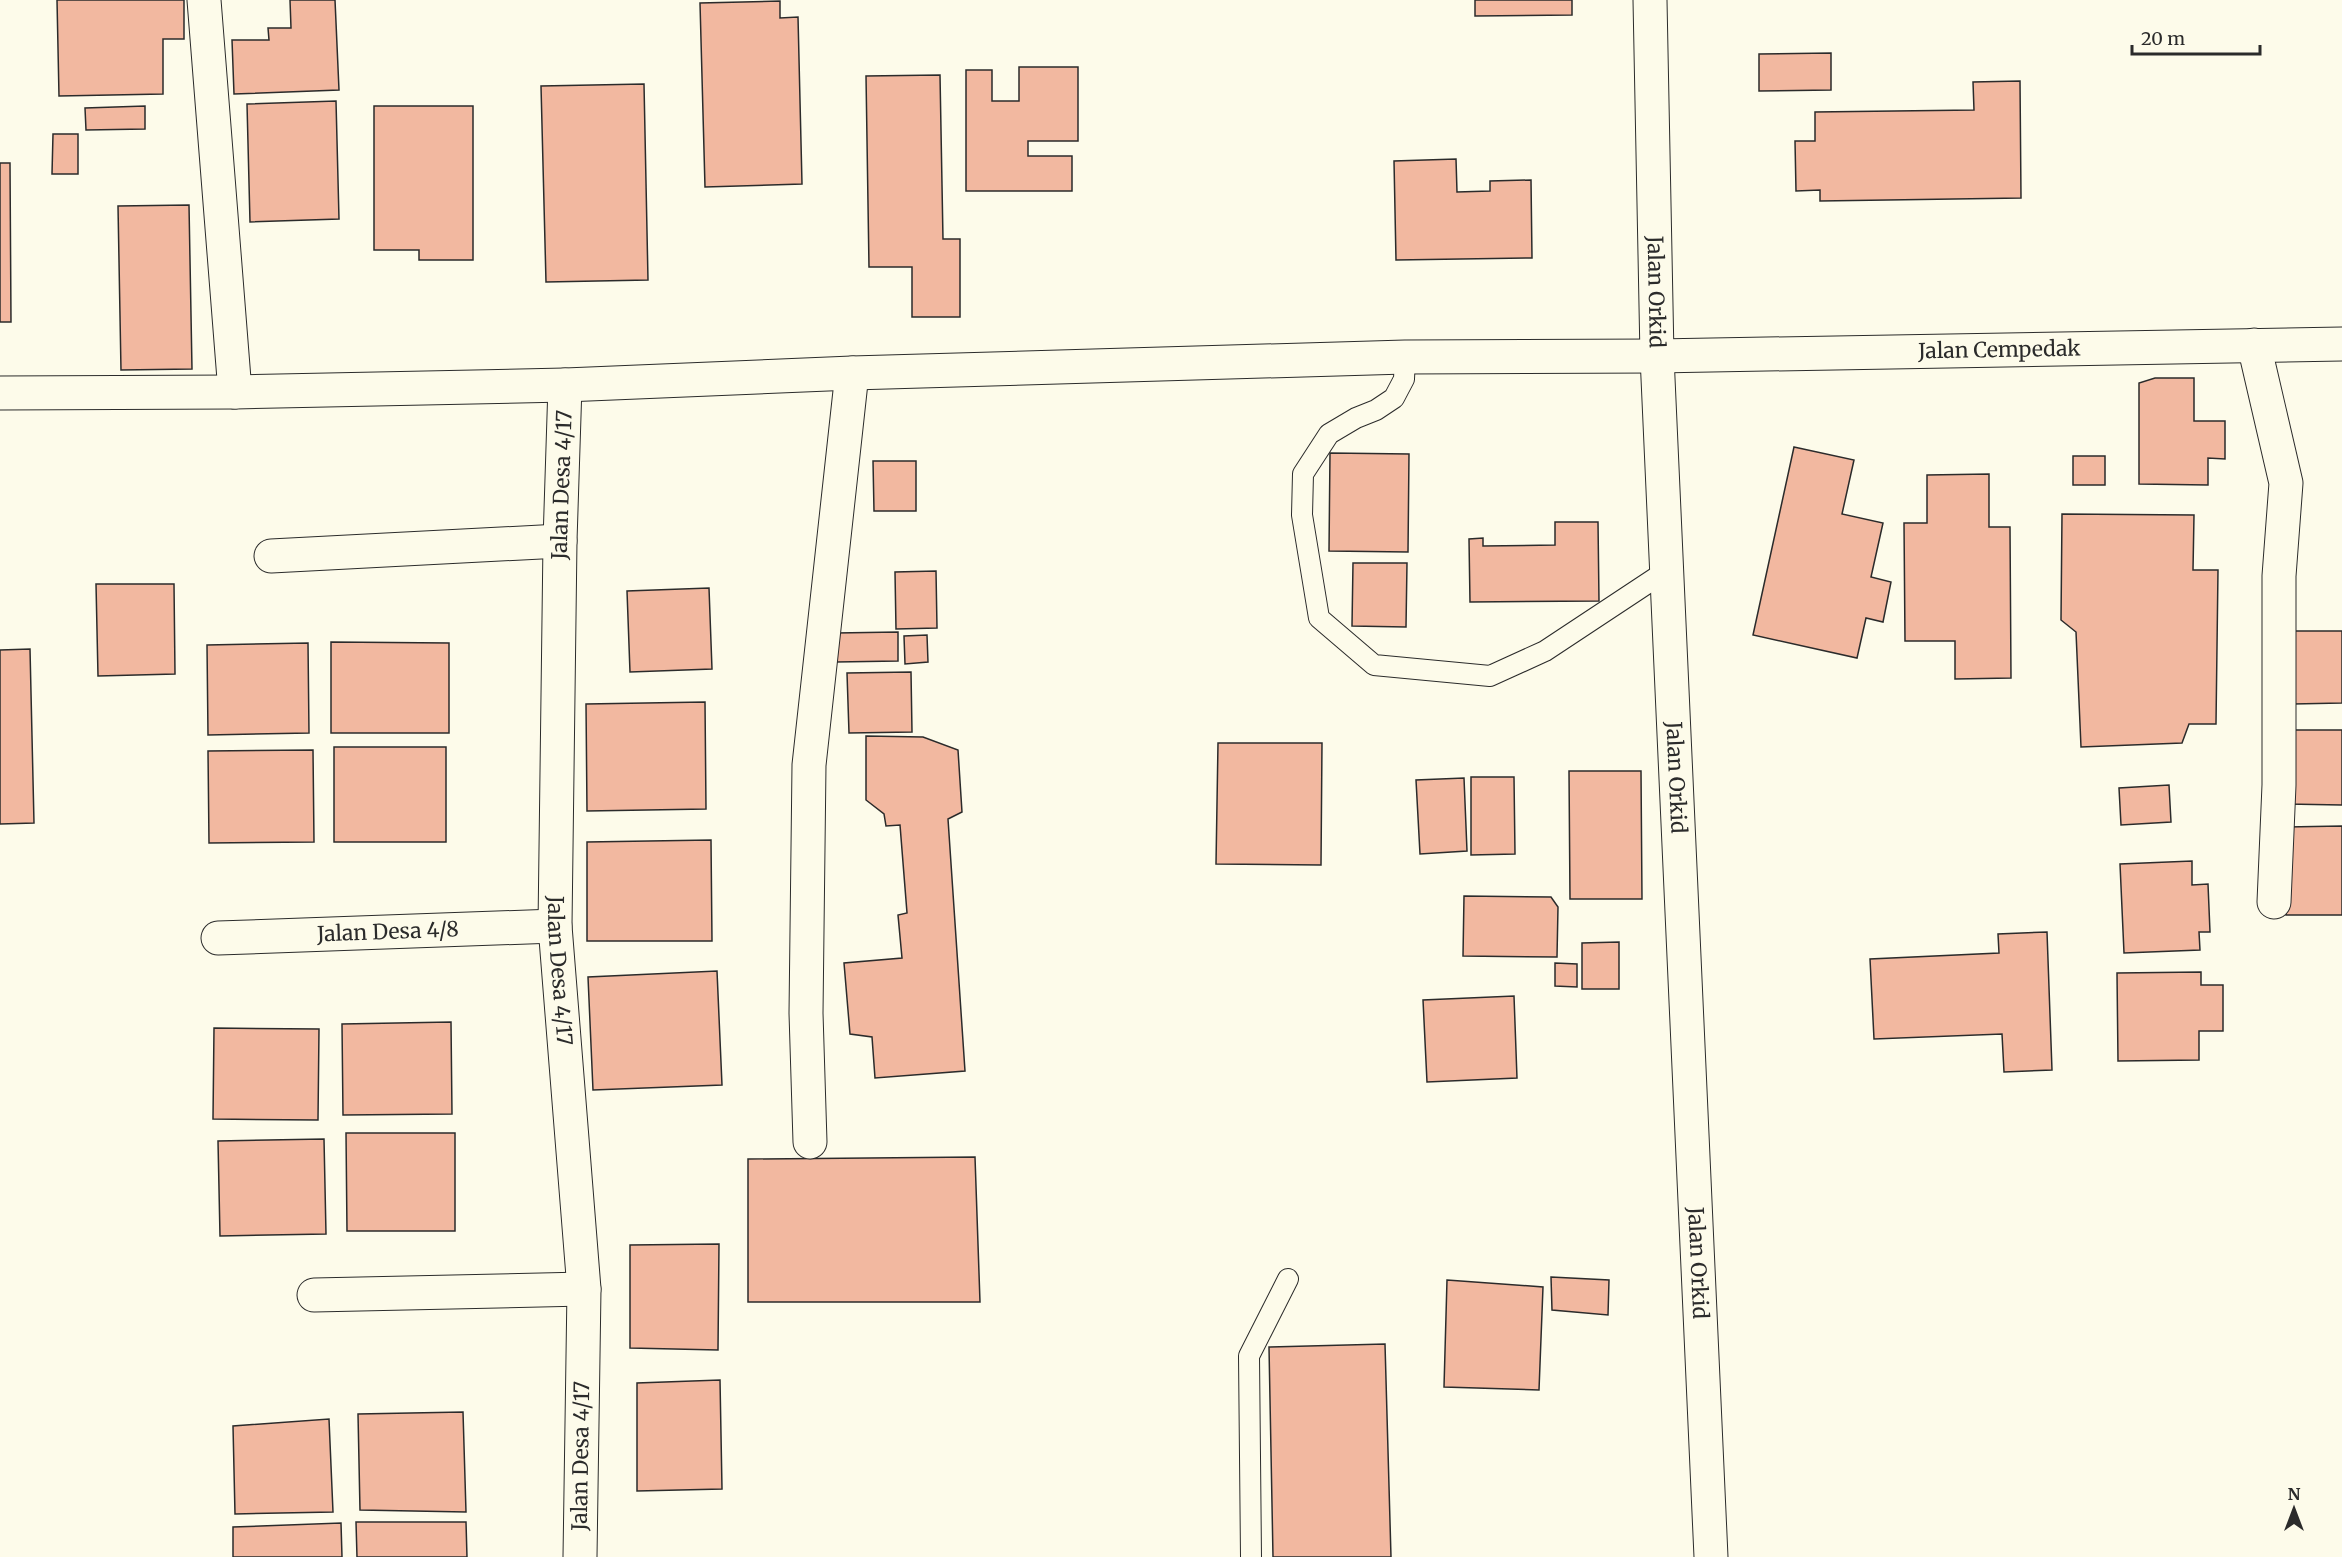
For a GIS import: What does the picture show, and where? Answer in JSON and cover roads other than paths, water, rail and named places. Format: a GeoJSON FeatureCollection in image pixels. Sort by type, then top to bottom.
{"type":"FeatureCollection","features":[{"type":"Feature","properties":{"kind":"street"},"geometry":{"type":"LineString","coordinates":[[204,0],[235,392]]}},
{"type":"Feature","properties":{"kind":"street","name":"Jalan Orkid"},"geometry":{"type":"LineString","coordinates":[[1650,0],[1657,356],[1711,1557]]}},
{"type":"Feature","properties":{"kind":"street","name":"Jalan Cempedak"},"geometry":{"type":"LineString","coordinates":[[0,393],[235,392],[565,385],[1405,357],[1657,356],[2342,344]]}},
{"type":"Feature","properties":{"kind":"street"},"geometry":{"type":"LineString","coordinates":[[2254,345],[2286,483],[2279,576],[2279,785],[2274,902]]}},
{"type":"Feature","properties":{"kind":"street"},"geometry":{"type":"LineString","coordinates":[[810,1143],[806,1013],[809,765],[852,374]]}},
{"type":"Feature","properties":{"kind":"street","name":"Jalan Desa 4/17"},"geometry":{"type":"LineString","coordinates":[[565,385],[560,542],[555,926],[584,1289],[580,1557]]}},
{"type":"Feature","properties":{"kind":"street"},"geometry":{"type":"LineString","coordinates":[[271,556],[560,542]]}},
{"type":"Feature","properties":{"kind":"street","name":"Jalan Desa 4/8"},"geometry":{"type":"LineString","coordinates":[[218,938],[555,926]]}},
{"type":"Feature","properties":{"kind":"street"},"geometry":{"type":"LineString","coordinates":[[314,1295],[584,1289]]}},
{"type":"Feature","properties":{"kind":"lane"},"geometry":{"type":"LineString","coordinates":[[1405,357],[1404,379],[1394,398],[1329,434],[1303,474],[1302,516],[1319,618],[1374,664],[1490,676],[1545,651],[1666,571]]}},
{"type":"Feature","properties":{"kind":"lane"},"geometry":{"type":"LineString","coordinates":[[1251,1557],[1249,1356],[1288,1279]]}}]}
